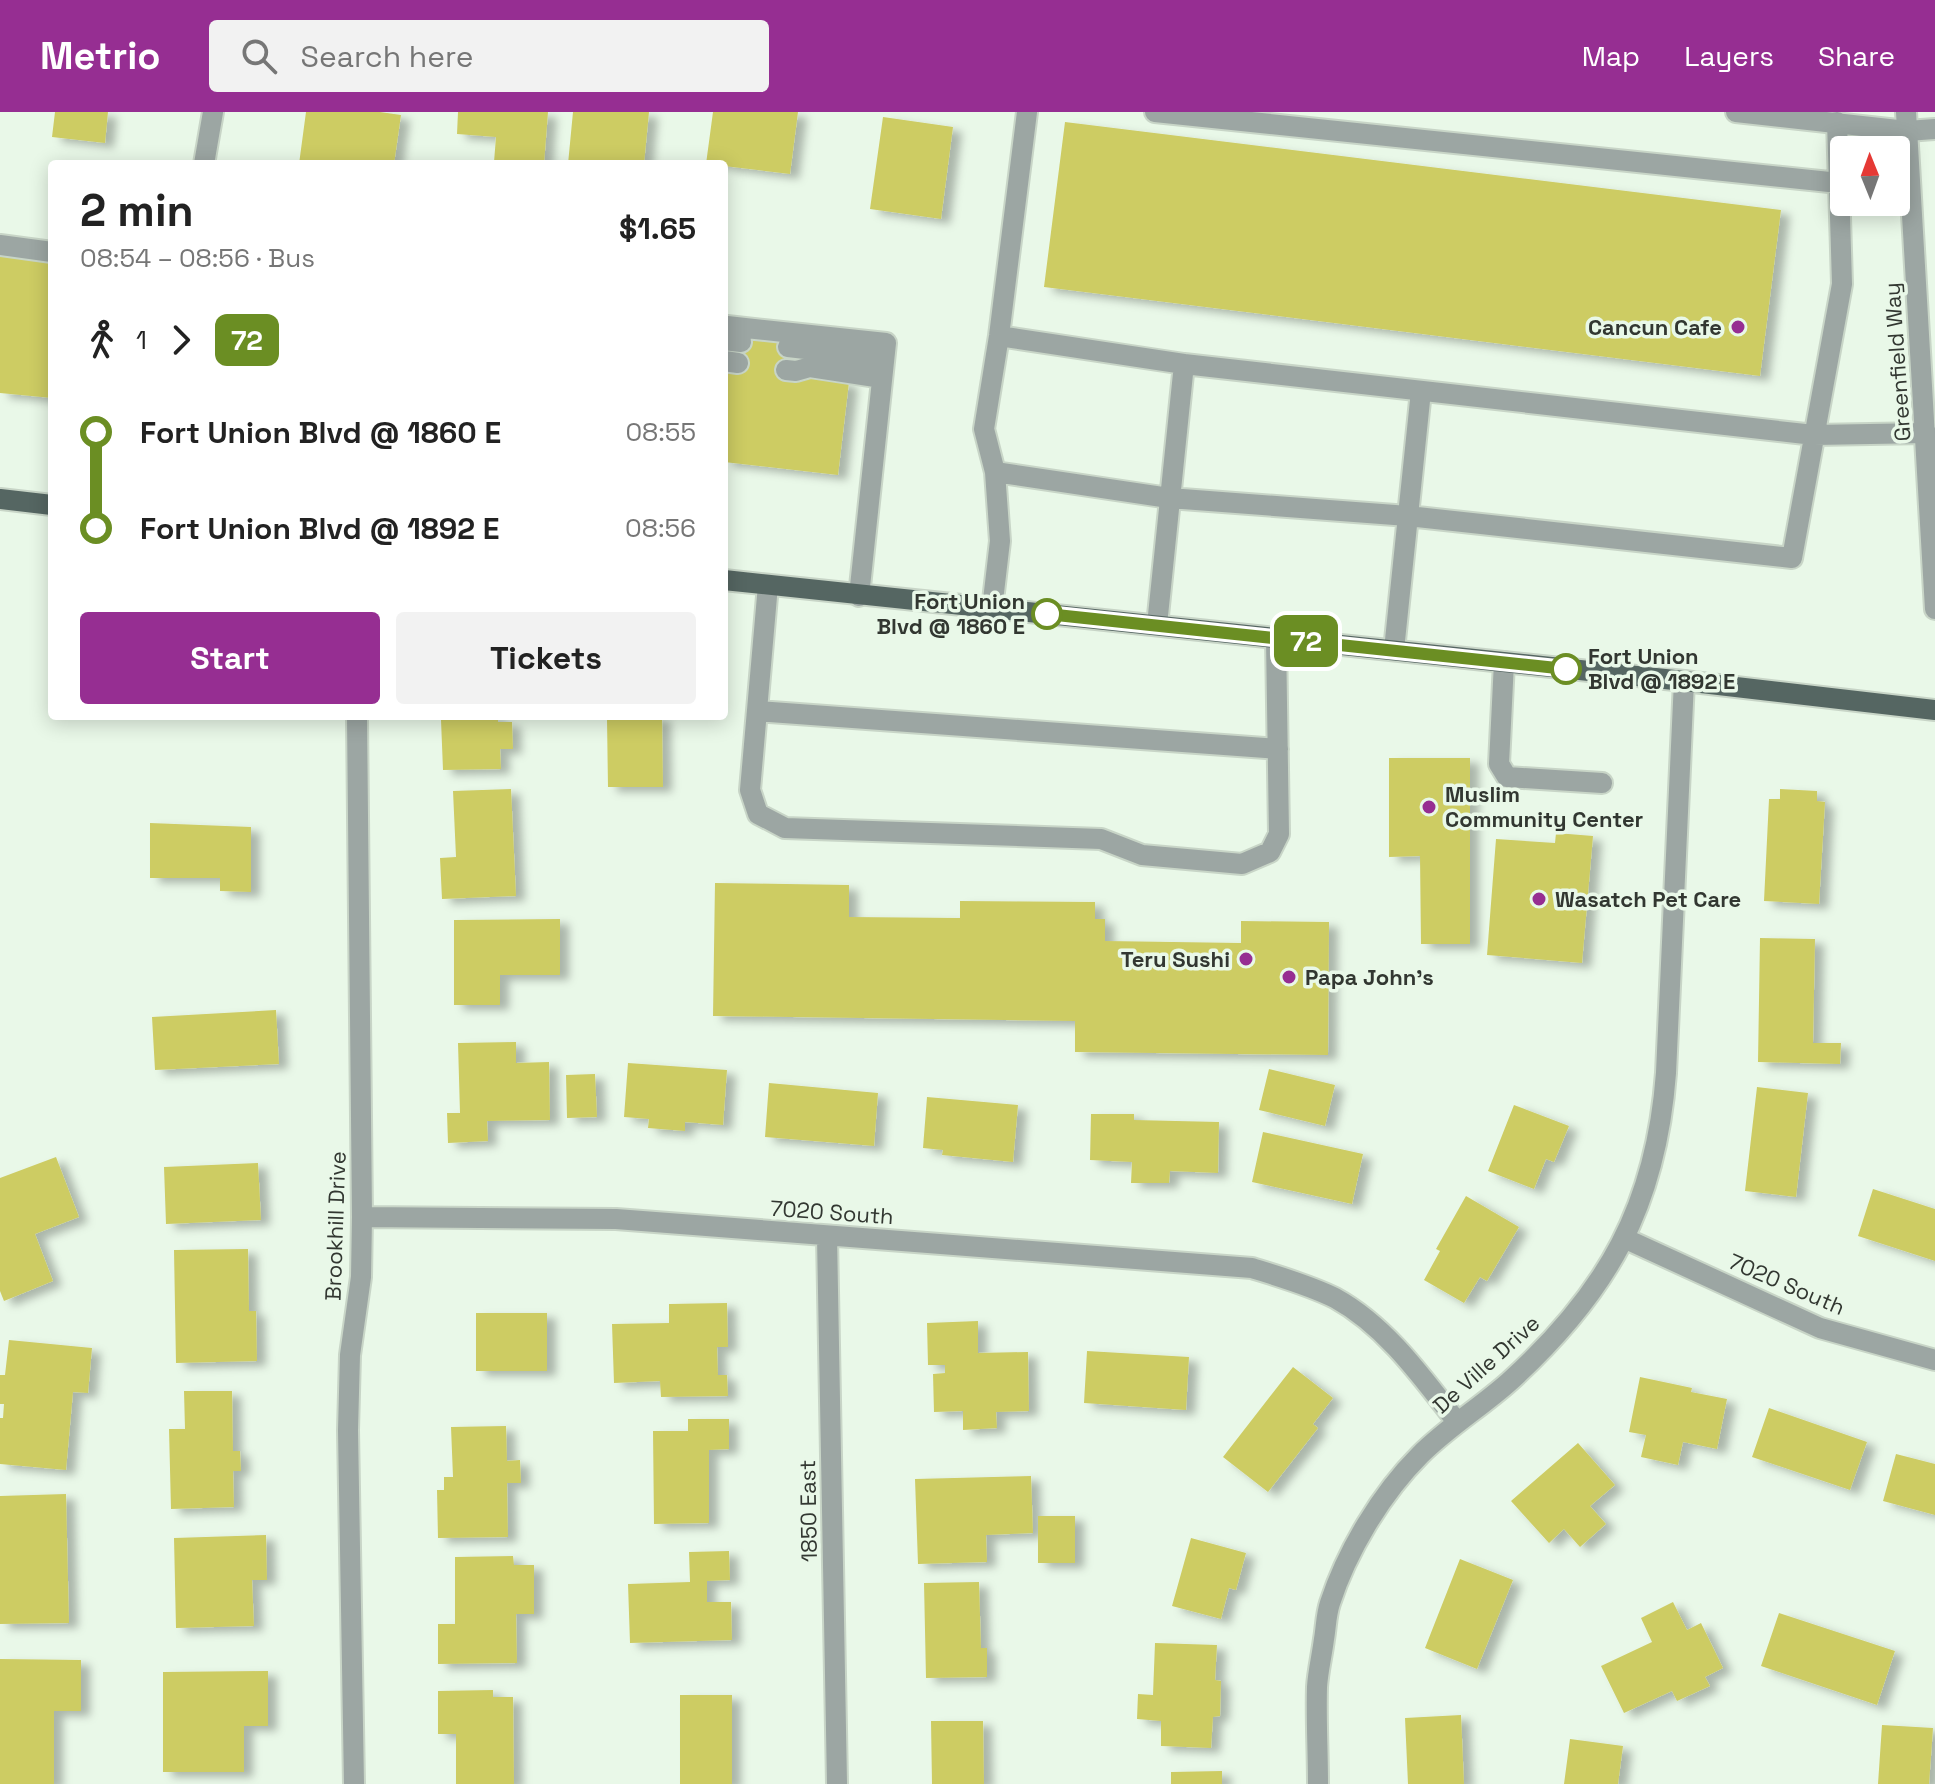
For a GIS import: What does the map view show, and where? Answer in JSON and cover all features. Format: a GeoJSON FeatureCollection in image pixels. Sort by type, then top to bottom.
{"type":"FeatureCollection","features":[{"type":"Feature","properties":{"kind":"main road"},"geometry":{"type":"LineString","coordinates":[[0,499],[48,505]]}},
{"type":"Feature","properties":{"kind":"main road"},"geometry":{"type":"LineString","coordinates":[[728,580],[1935,710]]}},
{"type":"Feature","properties":{"kind":"street"},"geometry":{"type":"LineString","coordinates":[[205,160],[213,112]]}},
{"type":"Feature","properties":{"kind":"street"},"geometry":{"type":"LineString","coordinates":[[992,609],[1000,541],[995,472],[984,429],[1027,112]]}},
{"type":"Feature","properties":{"kind":"street"},"geometry":{"type":"LineString","coordinates":[[1155,112],[1830,182]]}},
{"type":"Feature","properties":{"kind":"street"},"geometry":{"type":"LineString","coordinates":[[1736,112],[1837,122],[1907,122],[1935,129]]}},
{"type":"Feature","properties":{"kind":"street"},"geometry":{"type":"LineString","coordinates":[[1837,122],[1837,136]]}},
{"type":"Feature","properties":{"kind":"street","name":"Greenfield Way"},"geometry":{"type":"LineString","coordinates":[[1907,122],[1928,369],[1926,433],[1935,609]]}},
{"type":"Feature","properties":{"kind":"street"},"geometry":{"type":"LineString","coordinates":[[995,472],[1169,498],[1408,516],[1792,558],[1842,284],[1840,216]]}},
{"type":"Feature","properties":{"kind":"street"},"geometry":{"type":"LineString","coordinates":[[0,245],[48,251]]}},
{"type":"Feature","properties":{"kind":"street"},"geometry":{"type":"LineString","coordinates":[[728,326],[886,343],[859,596]]}},
{"type":"Feature","properties":{"kind":"street"},"geometry":{"type":"LineString","coordinates":[[999,336],[1184,364],[1814,435],[1926,433]]}},
{"type":"Feature","properties":{"kind":"street"},"geometry":{"type":"LineString","coordinates":[[788,347],[883,368]]}},
{"type":"Feature","properties":{"kind":"street"},"geometry":{"type":"LineString","coordinates":[[1157,625],[1184,364]]}},
{"type":"Feature","properties":{"kind":"street"},"geometry":{"type":"LineString","coordinates":[[786,370],[810,367],[883,368]]}},
{"type":"Feature","properties":{"kind":"street"},"geometry":{"type":"LineString","coordinates":[[1394,650],[1421,391]]}},
{"type":"Feature","properties":{"kind":"street"},"geometry":{"type":"LineString","coordinates":[[768,585],[750,790],[758,814],[785,828],[1101,839],[1142,855],[1242,864],[1270,852],[1279,834],[1276,638]]}},
{"type":"Feature","properties":{"kind":"street"},"geometry":{"type":"LineString","coordinates":[[1504,662],[1499,764],[1507,777],[1602,783]]}},
{"type":"Feature","properties":{"kind":"street","name":"De Ville Drive"},"geometry":{"type":"LineString","coordinates":[[1318,1784],[1317,1686],[1329,1605],[1352,1551],[1381,1504],[1419,1456],[1508,1383],[1557,1334],[1597,1286],[1626,1239],[1652,1169],[1662,1122],[1684,681]]}},
{"type":"Feature","properties":{"kind":"street"},"geometry":{"type":"LineString","coordinates":[[757,711],[1278,749]]}},
{"type":"Feature","properties":{"kind":"street","name":"Brookhill Drive"},"geometry":{"type":"LineString","coordinates":[[354,1784],[348,1430],[350,1355],[361,1277],[362,1217],[357,720]]}},
{"type":"Feature","properties":{"kind":"street","name":"7020 South"},"geometry":{"type":"LineString","coordinates":[[362,1217],[616,1219],[1252,1268],[1295,1281],[1336,1299],[1371,1323],[1416,1369],[1457,1422]]}},
{"type":"Feature","properties":{"kind":"street","name":"1850 East"},"geometry":{"type":"LineString","coordinates":[[827,1236],[837,1784]]}},
{"type":"Feature","properties":{"kind":"street","name":"7020 South"},"geometry":{"type":"LineString","coordinates":[[1626,1239],[1820,1328],[1935,1360]]}},
{"type":"Feature","properties":{"kind":"building"},"geometry":{"type":"Polygon","coordinates":[[[55,112],[108,112],[105,143],[52,137],[55,112]]]}},
{"type":"Feature","properties":{"kind":"building"},"geometry":{"type":"Polygon","coordinates":[[[306,112],[401,115],[395,160],[300,160],[306,112]]]}},
{"type":"Feature","properties":{"kind":"building"},"geometry":{"type":"Polygon","coordinates":[[[458,112],[548,112],[544,160],[494,160],[496,137],[457,134],[458,112]]]}},
{"type":"Feature","properties":{"kind":"building"},"geometry":{"type":"Polygon","coordinates":[[[573,112],[649,112],[644,160],[568,160],[573,112]]]}},
{"type":"Feature","properties":{"kind":"building"},"geometry":{"type":"Polygon","coordinates":[[[713,112],[798,112],[790,174],[728,166],[728,160],[707,160],[713,112]]]}},
{"type":"Feature","properties":{"kind":"building"},"geometry":{"type":"Polygon","coordinates":[[[883,117],[953,127],[941,219],[870,209],[883,117]]]}},
{"type":"Feature","properties":{"kind":"building"},"geometry":{"type":"Polygon","coordinates":[[[1065,122],[1781,210],[1760,376],[1044,287],[1065,122]]]}},
{"type":"Feature","properties":{"kind":"building"},"geometry":{"type":"Polygon","coordinates":[[[0,256],[48,262],[48,398],[0,393],[0,256]]]}},
{"type":"Feature","properties":{"kind":"building"},"geometry":{"type":"Polygon","coordinates":[[[742,334],[790,339],[785,375],[849,382],[838,475],[728,462],[728,368],[737,369],[742,334]]]}},
{"type":"Feature","properties":{"kind":"building"},"geometry":{"type":"Polygon","coordinates":[[[441,720],[512,722],[513,749],[500,749],[501,769],[443,770],[441,720]]]}},
{"type":"Feature","properties":{"kind":"building"},"geometry":{"type":"Polygon","coordinates":[[[607,720],[662,720],[663,787],[608,787],[607,720]]]}},
{"type":"Feature","properties":{"kind":"building","name":"Muslim Community Center"},"geometry":{"type":"Polygon","coordinates":[[[1389,758],[1470,758],[1470,944],[1421,944],[1420,856],[1389,857],[1389,758]]]}},
{"type":"Feature","properties":{"kind":"building"},"geometry":{"type":"Polygon","coordinates":[[[511,789],[516,896],[442,899],[440,858],[456,857],[453,791],[511,789]]]}},
{"type":"Feature","properties":{"kind":"building"},"geometry":{"type":"Polygon","coordinates":[[[1780,789],[1817,791],[1817,801],[1825,802],[1819,904],[1764,901],[1769,799],[1780,799],[1780,789]]]}},
{"type":"Feature","properties":{"kind":"building"},"geometry":{"type":"Polygon","coordinates":[[[150,823],[251,827],[251,892],[220,891],[220,878],[150,878],[150,823]]]}},
{"type":"Feature","properties":{"kind":"building","name":"Wasatch Pet Care"},"geometry":{"type":"Polygon","coordinates":[[[1556,833],[1593,836],[1582,963],[1487,955],[1496,839],[1555,843],[1556,833]]]}},
{"type":"Feature","properties":{"kind":"building"},"geometry":{"type":"Polygon","coordinates":[[[715,883],[849,885],[849,917],[960,918],[960,901],[1095,902],[1095,919],[1105,919],[1105,941],[1241,943],[1241,921],[1329,922],[1328,1055],[1075,1052],[1075,1021],[713,1016],[715,883]]]}},
{"type":"Feature","properties":{"kind":"building"},"geometry":{"type":"Polygon","coordinates":[[[560,919],[560,975],[500,975],[500,1005],[454,1005],[454,920],[560,919]]]}},
{"type":"Feature","properties":{"kind":"building"},"geometry":{"type":"Polygon","coordinates":[[[1760,938],[1815,939],[1813,1043],[1841,1043],[1840,1064],[1758,1062],[1760,938]]]}},
{"type":"Feature","properties":{"kind":"building"},"geometry":{"type":"Polygon","coordinates":[[[276,1010],[279,1064],[155,1070],[152,1017],[276,1010]]]}},
{"type":"Feature","properties":{"kind":"building"},"geometry":{"type":"Polygon","coordinates":[[[516,1042],[516,1063],[549,1062],[550,1120],[487,1121],[488,1141],[448,1143],[447,1113],[460,1113],[458,1043],[516,1042]]]}},
{"type":"Feature","properties":{"kind":"building"},"geometry":{"type":"Polygon","coordinates":[[[628,1063],[727,1070],[723,1125],[685,1122],[685,1131],[648,1128],[649,1119],[624,1117],[628,1063]]]}},
{"type":"Feature","properties":{"kind":"building"},"geometry":{"type":"Polygon","coordinates":[[[1269,1069],[1335,1085],[1325,1126],[1259,1110],[1269,1069]]]}},
{"type":"Feature","properties":{"kind":"building"},"geometry":{"type":"Polygon","coordinates":[[[595,1074],[597,1117],[567,1118],[566,1075],[595,1074]]]}},
{"type":"Feature","properties":{"kind":"building"},"geometry":{"type":"Polygon","coordinates":[[[769,1083],[878,1093],[874,1146],[765,1137],[769,1083]]]}},
{"type":"Feature","properties":{"kind":"building"},"geometry":{"type":"Polygon","coordinates":[[[1757,1087],[1808,1093],[1796,1197],[1745,1191],[1757,1087]]]}},
{"type":"Feature","properties":{"kind":"building"},"geometry":{"type":"Polygon","coordinates":[[[927,1097],[1018,1105],[1013,1162],[942,1155],[943,1150],[923,1148],[927,1097]]]}},
{"type":"Feature","properties":{"kind":"building"},"geometry":{"type":"Polygon","coordinates":[[[1514,1105],[1569,1126],[1554,1162],[1546,1159],[1534,1189],[1488,1171],[1514,1105]]]}},
{"type":"Feature","properties":{"kind":"building"},"geometry":{"type":"Polygon","coordinates":[[[1091,1114],[1134,1114],[1134,1120],[1219,1122],[1218,1173],[1170,1171],[1169,1183],[1131,1183],[1132,1162],[1090,1160],[1091,1114]]]}},
{"type":"Feature","properties":{"kind":"building"},"geometry":{"type":"Polygon","coordinates":[[[1263,1132],[1363,1154],[1352,1204],[1252,1182],[1263,1132]]]}},
{"type":"Feature","properties":{"kind":"building"},"geometry":{"type":"Polygon","coordinates":[[[56,1157],[79,1217],[35,1234],[53,1281],[4,1301],[0,1291],[0,1178],[56,1157]]]}},
{"type":"Feature","properties":{"kind":"building"},"geometry":{"type":"Polygon","coordinates":[[[258,1163],[261,1220],[166,1224],[164,1167],[258,1163]]]}},
{"type":"Feature","properties":{"kind":"building"},"geometry":{"type":"Polygon","coordinates":[[[1873,1189],[1935,1209],[1935,1261],[1858,1236],[1873,1189]]]}},
{"type":"Feature","properties":{"kind":"building"},"geometry":{"type":"Polygon","coordinates":[[[1466,1196],[1519,1227],[1487,1281],[1480,1277],[1464,1303],[1424,1280],[1440,1251],[1436,1249],[1466,1196]]]}},
{"type":"Feature","properties":{"kind":"building"},"geometry":{"type":"Polygon","coordinates":[[[248,1249],[249,1311],[256,1311],[257,1361],[176,1363],[174,1250],[248,1249]]]}},
{"type":"Feature","properties":{"kind":"building"},"geometry":{"type":"Polygon","coordinates":[[[727,1303],[728,1347],[717,1347],[718,1375],[727,1375],[728,1396],[661,1397],[660,1381],[614,1383],[612,1324],[669,1323],[669,1304],[727,1303]]]}},
{"type":"Feature","properties":{"kind":"building"},"geometry":{"type":"Polygon","coordinates":[[[476,1313],[547,1313],[547,1371],[476,1371],[476,1313]]]}},
{"type":"Feature","properties":{"kind":"building"},"geometry":{"type":"Polygon","coordinates":[[[978,1321],[978,1353],[1028,1352],[1029,1411],[996,1412],[997,1428],[963,1430],[963,1411],[934,1412],[933,1374],[945,1373],[945,1365],[928,1365],[927,1323],[978,1321]]]}},
{"type":"Feature","properties":{"kind":"building"},"geometry":{"type":"Polygon","coordinates":[[[9,1340],[92,1348],[88,1393],[73,1392],[66,1470],[0,1464],[0,1418],[3,1418],[4,1404],[0,1404],[0,1375],[5,1375],[9,1340]]]}},
{"type":"Feature","properties":{"kind":"building"},"geometry":{"type":"Polygon","coordinates":[[[1087,1351],[1189,1357],[1186,1410],[1084,1403],[1087,1351]]]}},
{"type":"Feature","properties":{"kind":"building"},"geometry":{"type":"Polygon","coordinates":[[[1293,1367],[1333,1398],[1313,1424],[1318,1428],[1268,1492],[1223,1457],[1293,1367]]]}},
{"type":"Feature","properties":{"kind":"building"},"geometry":{"type":"Polygon","coordinates":[[[1640,1377],[1727,1399],[1717,1449],[1683,1442],[1678,1465],[1641,1457],[1646,1435],[1629,1432],[1640,1377]]]}},
{"type":"Feature","properties":{"kind":"building"},"geometry":{"type":"Polygon","coordinates":[[[184,1391],[232,1391],[233,1451],[240,1451],[241,1471],[233,1471],[234,1507],[171,1509],[169,1429],[185,1429],[184,1391]]]}},
{"type":"Feature","properties":{"kind":"building"},"geometry":{"type":"Polygon","coordinates":[[[1769,1408],[1867,1442],[1850,1490],[1752,1457],[1769,1408]]]}},
{"type":"Feature","properties":{"kind":"building"},"geometry":{"type":"Polygon","coordinates":[[[688,1419],[729,1419],[729,1449],[709,1450],[709,1523],[654,1524],[653,1431],[688,1431],[688,1419]]]}},
{"type":"Feature","properties":{"kind":"building"},"geometry":{"type":"Polygon","coordinates":[[[506,1426],[507,1461],[520,1460],[521,1483],[507,1483],[508,1537],[438,1538],[437,1490],[444,1490],[444,1477],[453,1477],[451,1427],[506,1426]]]}},
{"type":"Feature","properties":{"kind":"building"},"geometry":{"type":"Polygon","coordinates":[[[1578,1443],[1615,1485],[1590,1506],[1606,1524],[1580,1547],[1564,1529],[1549,1543],[1511,1501],[1578,1443]]]}},
{"type":"Feature","properties":{"kind":"building"},"geometry":{"type":"Polygon","coordinates":[[[1896,1454],[1935,1464],[1935,1515],[1883,1501],[1896,1454]]]}},
{"type":"Feature","properties":{"kind":"building"},"geometry":{"type":"Polygon","coordinates":[[[1031,1476],[1033,1533],[986,1535],[987,1562],[918,1564],[915,1479],[1031,1476]]]}},
{"type":"Feature","properties":{"kind":"building"},"geometry":{"type":"Polygon","coordinates":[[[66,1494],[69,1623],[0,1624],[0,1496],[66,1494]]]}},
{"type":"Feature","properties":{"kind":"building"},"geometry":{"type":"Polygon","coordinates":[[[1038,1516],[1075,1516],[1075,1563],[1038,1563],[1038,1516]]]}},
{"type":"Feature","properties":{"kind":"building"},"geometry":{"type":"Polygon","coordinates":[[[266,1535],[267,1580],[252,1580],[254,1626],[176,1628],[174,1538],[266,1535]]]}},
{"type":"Feature","properties":{"kind":"building"},"geometry":{"type":"Polygon","coordinates":[[[1191,1538],[1246,1553],[1236,1590],[1229,1588],[1221,1619],[1172,1606],[1191,1538]]]}},
{"type":"Feature","properties":{"kind":"building"},"geometry":{"type":"Polygon","coordinates":[[[729,1551],[730,1580],[707,1581],[707,1602],[731,1602],[732,1640],[630,1643],[628,1584],[690,1582],[689,1552],[729,1551]]]}},
{"type":"Feature","properties":{"kind":"building"},"geometry":{"type":"Polygon","coordinates":[[[513,1556],[514,1565],[534,1565],[534,1614],[516,1614],[517,1663],[438,1664],[438,1624],[455,1624],[455,1557],[513,1556]]]}},
{"type":"Feature","properties":{"kind":"building"},"geometry":{"type":"Polygon","coordinates":[[[1460,1559],[1513,1580],[1477,1669],[1425,1648],[1460,1559]]]}},
{"type":"Feature","properties":{"kind":"building"},"geometry":{"type":"Polygon","coordinates":[[[979,1582],[981,1648],[987,1648],[987,1677],[926,1678],[924,1583],[979,1582]]]}},
{"type":"Feature","properties":{"kind":"building"},"geometry":{"type":"Polygon","coordinates":[[[1673,1602],[1687,1630],[1701,1623],[1723,1668],[1705,1677],[1710,1686],[1677,1701],[1672,1691],[1624,1713],[1601,1666],[1652,1642],[1641,1618],[1673,1602]]]}},
{"type":"Feature","properties":{"kind":"building"},"geometry":{"type":"Polygon","coordinates":[[[1779,1613],[1895,1651],[1877,1705],[1761,1666],[1779,1613]]]}},
{"type":"Feature","properties":{"kind":"building"},"geometry":{"type":"Polygon","coordinates":[[[1155,1643],[1217,1645],[1215,1680],[1221,1681],[1220,1716],[1213,1717],[1211,1748],[1161,1746],[1161,1721],[1137,1719],[1138,1694],[1153,1695],[1155,1643]]]}},
{"type":"Feature","properties":{"kind":"building"},"geometry":{"type":"Polygon","coordinates":[[[0,1659],[81,1660],[81,1711],[54,1711],[54,1784],[0,1784],[0,1659]]]}},
{"type":"Feature","properties":{"kind":"building"},"geometry":{"type":"Polygon","coordinates":[[[268,1671],[268,1726],[244,1726],[244,1772],[163,1772],[163,1672],[268,1671]]]}},
{"type":"Feature","properties":{"kind":"building"},"geometry":{"type":"Polygon","coordinates":[[[493,1690],[493,1697],[513,1697],[514,1784],[456,1784],[456,1734],[438,1734],[438,1691],[493,1690]]]}},
{"type":"Feature","properties":{"kind":"building"},"geometry":{"type":"Polygon","coordinates":[[[680,1695],[732,1695],[732,1784],[680,1784],[680,1695]]]}},
{"type":"Feature","properties":{"kind":"building"},"geometry":{"type":"Polygon","coordinates":[[[1461,1715],[1464,1784],[1408,1784],[1405,1718],[1461,1715]]]}},
{"type":"Feature","properties":{"kind":"building"},"geometry":{"type":"Polygon","coordinates":[[[931,1721],[983,1721],[984,1784],[932,1784],[931,1721]]]}},
{"type":"Feature","properties":{"kind":"building"},"geometry":{"type":"Polygon","coordinates":[[[1882,1725],[1933,1728],[1929,1784],[1878,1784],[1882,1725]]]}},
{"type":"Feature","properties":{"kind":"building"},"geometry":{"type":"Polygon","coordinates":[[[1570,1739],[1623,1746],[1618,1784],[1564,1784],[1570,1739]]]}},
{"type":"Feature","properties":{"kind":"building"},"geometry":{"type":"Polygon","coordinates":[[[1222,1771],[1222,1784],[1171,1784],[1171,1772],[1222,1771]]]}},
{"type":"Feature","properties":{"kind":"bus line","name":"72"},"geometry":{"type":"LineString","coordinates":[[1047,614],[1566,669]]}},
{"type":"Feature","properties":{"kind":"place","name":"Cancun Cafe"},"geometry":{"type":"Point","coordinates":[1738,327]}},
{"type":"Feature","properties":{"kind":"place","name":"Fort Union Blvd @ 1860 E"},"geometry":{"type":"Point","coordinates":[1047,614]}},
{"type":"Feature","properties":{"kind":"place","name":"Fort Union Blvd @ 1892 E"},"geometry":{"type":"Point","coordinates":[1566,669]}},
{"type":"Feature","properties":{"kind":"place","name":"Muslim Community Center"},"geometry":{"type":"Point","coordinates":[1429,807]}},
{"type":"Feature","properties":{"kind":"place","name":"Wasatch Pet Care"},"geometry":{"type":"Point","coordinates":[1539,899]}},
{"type":"Feature","properties":{"kind":"place","name":"Teru Sushi"},"geometry":{"type":"Point","coordinates":[1246,959]}},
{"type":"Feature","properties":{"kind":"place","name":"Papa John's"},"geometry":{"type":"Point","coordinates":[1289,977]}}]}
